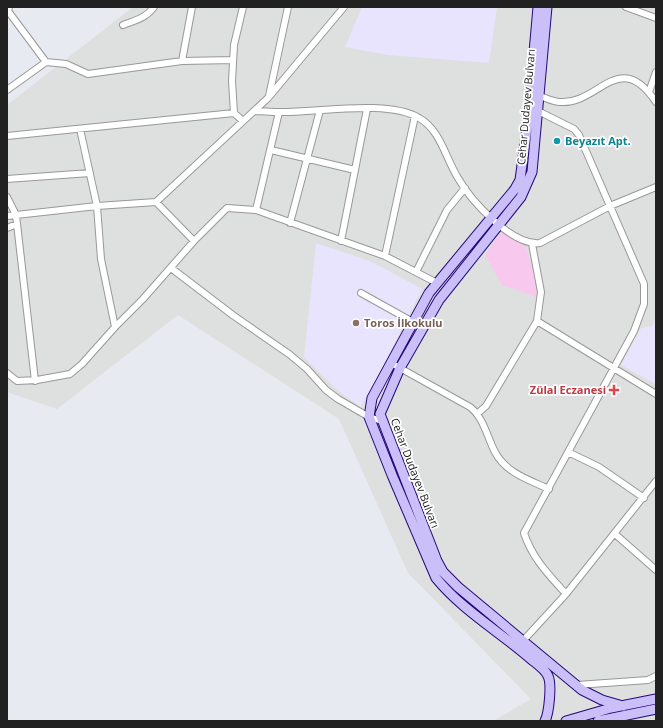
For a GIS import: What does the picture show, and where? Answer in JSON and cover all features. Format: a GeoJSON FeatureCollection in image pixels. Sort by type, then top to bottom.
{"type":"FeatureCollection","features":[{"type":"Feature","properties":{"kind":"street"},"geometry":{"type":"LineString","coordinates":[[9,7],[8,11],[46,62]]}},
{"type":"Feature","properties":{"kind":"street"},"geometry":{"type":"LineString","coordinates":[[123,25],[143,18],[149,14],[154,7]]}},
{"type":"Feature","properties":{"kind":"street"},"geometry":{"type":"LineString","coordinates":[[182,61],[192,7]]}},
{"type":"Feature","properties":{"kind":"street"},"geometry":{"type":"LineString","coordinates":[[243,7],[234,45],[232,80],[234,113],[243,121]]}},
{"type":"Feature","properties":{"kind":"street"},"geometry":{"type":"LineString","coordinates":[[268,98],[288,7]]}},
{"type":"Feature","properties":{"kind":"street"},"geometry":{"type":"LineString","coordinates":[[7,216],[98,206],[156,202],[268,98],[344,7]]}},
{"type":"Feature","properties":{"kind":"street","name":"Cehar Dudayev Bulvarı"},"geometry":{"type":"LineString","coordinates":[[538,7],[528,120],[520,180],[515,189],[437,283],[413,322],[372,398],[369,417],[436,578],[447,592],[576,685],[602,700],[623,706]]}},
{"type":"Feature","properties":{"kind":"street","name":"Cehar Dudayev Bulvarı"},"geometry":{"type":"LineString","coordinates":[[545,721],[548,708],[549,677],[521,644],[458,588],[443,572],[380,414],[400,368],[449,286],[521,197],[532,172],[547,7]]}},
{"type":"Feature","properties":{"kind":"street"},"geometry":{"type":"LineString","coordinates":[[626,7],[656,18]]}},
{"type":"Feature","properties":{"kind":"street"},"geometry":{"type":"LineString","coordinates":[[7,90],[46,62],[66,64],[88,74],[182,61],[234,60]]}},
{"type":"Feature","properties":{"kind":"street"},"geometry":{"type":"LineString","coordinates":[[649,92],[656,72]]}},
{"type":"Feature","properties":{"kind":"street"},"geometry":{"type":"LineString","coordinates":[[540,96],[560,102],[574,100],[618,79],[630,78],[649,92],[656,102]]}},
{"type":"Feature","properties":{"kind":"street"},"geometry":{"type":"LineString","coordinates":[[254,111],[279,112],[367,109],[399,110],[415,116],[432,128],[458,180],[490,219],[500,224],[511,234],[532,244],[540,243],[610,206],[656,187]]}},
{"type":"Feature","properties":{"kind":"street"},"geometry":{"type":"LineString","coordinates":[[341,241],[367,109]]}},
{"type":"Feature","properties":{"kind":"street"},"geometry":{"type":"LineString","coordinates":[[290,223],[320,110]]}},
{"type":"Feature","properties":{"kind":"street"},"geometry":{"type":"LineString","coordinates":[[538,111],[574,129],[644,284],[644,304],[634,331],[524,533],[535,558],[566,594]]}},
{"type":"Feature","properties":{"kind":"street"},"geometry":{"type":"LineString","coordinates":[[256,210],[279,112]]}},
{"type":"Feature","properties":{"kind":"street"},"geometry":{"type":"LineString","coordinates":[[7,136],[234,113]]}},
{"type":"Feature","properties":{"kind":"street"},"geometry":{"type":"LineString","coordinates":[[385,256],[415,116]]}},
{"type":"Feature","properties":{"kind":"street"},"geometry":{"type":"LineString","coordinates":[[80,129],[98,206],[101,260],[115,327]]}},
{"type":"Feature","properties":{"kind":"street"},"geometry":{"type":"LineString","coordinates":[[271,150],[355,170]]}},
{"type":"Feature","properties":{"kind":"street"},"geometry":{"type":"LineString","coordinates":[[7,179],[90,173]]}},
{"type":"Feature","properties":{"kind":"street"},"geometry":{"type":"LineString","coordinates":[[416,272],[447,210],[466,188]]}},
{"type":"Feature","properties":{"kind":"street"},"geometry":{"type":"LineString","coordinates":[[7,197],[16,215],[35,380]]}},
{"type":"Feature","properties":{"kind":"street"},"geometry":{"type":"LineString","coordinates":[[156,202],[194,241]]}},
{"type":"Feature","properties":{"kind":"street"},"geometry":{"type":"LineString","coordinates":[[7,373],[17,381],[35,380],[70,374],[82,364],[115,327],[143,299],[194,241],[227,208],[256,210],[385,256],[437,283]]}},
{"type":"Feature","properties":{"kind":"street"},"geometry":{"type":"LineString","coordinates":[[7,228],[16,224]]}},
{"type":"Feature","properties":{"kind":"street"},"geometry":{"type":"LineString","coordinates":[[478,414],[486,406],[537,321],[542,292],[532,244]]}},
{"type":"Feature","properties":{"kind":"street"},"geometry":{"type":"LineString","coordinates":[[171,268],[234,316],[289,354],[307,369],[326,390],[338,400],[369,417],[382,421]]}},
{"type":"Feature","properties":{"kind":"street"},"geometry":{"type":"LineString","coordinates":[[361,293],[413,322]]}},
{"type":"Feature","properties":{"kind":"street"},"geometry":{"type":"LineString","coordinates":[[537,321],[656,394]]}},
{"type":"Feature","properties":{"kind":"street"},"geometry":{"type":"LineString","coordinates":[[391,363],[470,407],[478,414],[496,454],[507,467],[523,478],[549,488]]}},
{"type":"Feature","properties":{"kind":"street"},"geometry":{"type":"LineString","coordinates":[[568,452],[599,466],[644,498]]}},
{"type":"Feature","properties":{"kind":"street"},"geometry":{"type":"LineString","coordinates":[[521,644],[566,594],[644,498],[654,488],[656,481]]}},
{"type":"Feature","properties":{"kind":"street"},"geometry":{"type":"LineString","coordinates":[[615,534],[656,570]]}},
{"type":"Feature","properties":{"kind":"street"},"geometry":{"type":"LineString","coordinates":[[576,685],[648,680],[656,676]]}},
{"type":"Feature","properties":{"kind":"street"},"geometry":{"type":"LineString","coordinates":[[566,721],[656,699]]}},
{"type":"Feature","properties":{"kind":"street"},"geometry":{"type":"LineString","coordinates":[[598,721],[656,709]]}},
{"type":"Feature","properties":{"kind":"shaded area"},"geometry":{"type":"Polygon","coordinates":[[[133,7],[656,7],[656,721],[493,721],[531,699],[408,573],[339,419],[178,315],[57,409],[7,392],[7,105],[133,7]]]}},
{"type":"Feature","properties":{"kind":"shaded area"},"geometry":{"type":"Polygon","coordinates":[[[362,7],[497,7],[489,63],[388,55],[345,47],[362,7]]]}},
{"type":"Feature","properties":{"kind":"shaded area"},"geometry":{"type":"Polygon","coordinates":[[[501,232],[525,244],[532,267],[537,297],[502,285],[485,255],[501,232]]]}},
{"type":"Feature","properties":{"kind":"shaded area","name":"Toros İlkokulu"},"geometry":{"type":"Polygon","coordinates":[[[316,243],[372,262],[422,289],[369,393],[360,407],[335,388],[304,357],[316,243]]]}},
{"type":"Feature","properties":{"kind":"shaded area"},"geometry":{"type":"Polygon","coordinates":[[[656,318],[656,384],[621,365],[641,328],[652,326],[656,318]]]}},
{"type":"Feature","properties":{"kind":"place","name":"Beyazıt Apt."},"geometry":{"type":"Point","coordinates":[557,141]}},
{"type":"Feature","properties":{"kind":"place","name":"Toros İlkokulu"},"geometry":{"type":"Point","coordinates":[356,323]}},
{"type":"Feature","properties":{"kind":"place","name":"Zülal Eczanesi"},"geometry":{"type":"Point","coordinates":[614,390]}}]}
